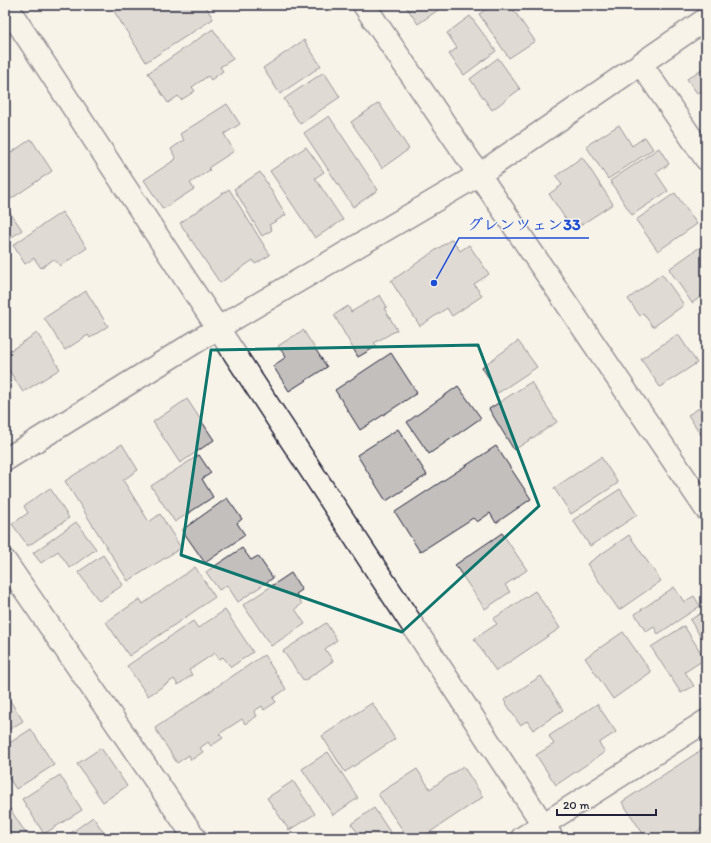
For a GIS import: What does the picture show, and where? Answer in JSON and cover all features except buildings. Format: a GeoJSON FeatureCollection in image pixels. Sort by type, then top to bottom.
{"type":"FeatureCollection","features":[{"type":"Feature","properties":{"kind":"street"},"geometry":{"type":"LineString","coordinates":[[6,5],[548,831]]}},
{"type":"Feature","properties":{"kind":"street"},"geometry":{"type":"LineString","coordinates":[[364,5],[706,509]]}},
{"type":"Feature","properties":{"kind":"street"},"geometry":{"type":"LineString","coordinates":[[5,460],[218,328],[480,174],[706,20]]}},
{"type":"Feature","properties":{"kind":"street"},"geometry":{"type":"LineString","coordinates":[[641,64],[706,159]]}},
{"type":"Feature","properties":{"kind":"street"},"geometry":{"type":"LineString","coordinates":[[5,561],[195,838]]}},
{"type":"Feature","properties":{"kind":"street"},"geometry":{"type":"LineString","coordinates":[[522,838],[548,831],[706,721]]}},
{"type":"Feature","properties":{"kind":"highlighted area"},"geometry":{"type":"Polygon","coordinates":[[[478,345],[539,506],[402,632],[181,555],[211,350],[478,345]]]}},
{"type":"Feature","properties":{"kind":"place","name":"グレンツェン33"},"geometry":{"type":"Point","coordinates":[434,283]}}]}
